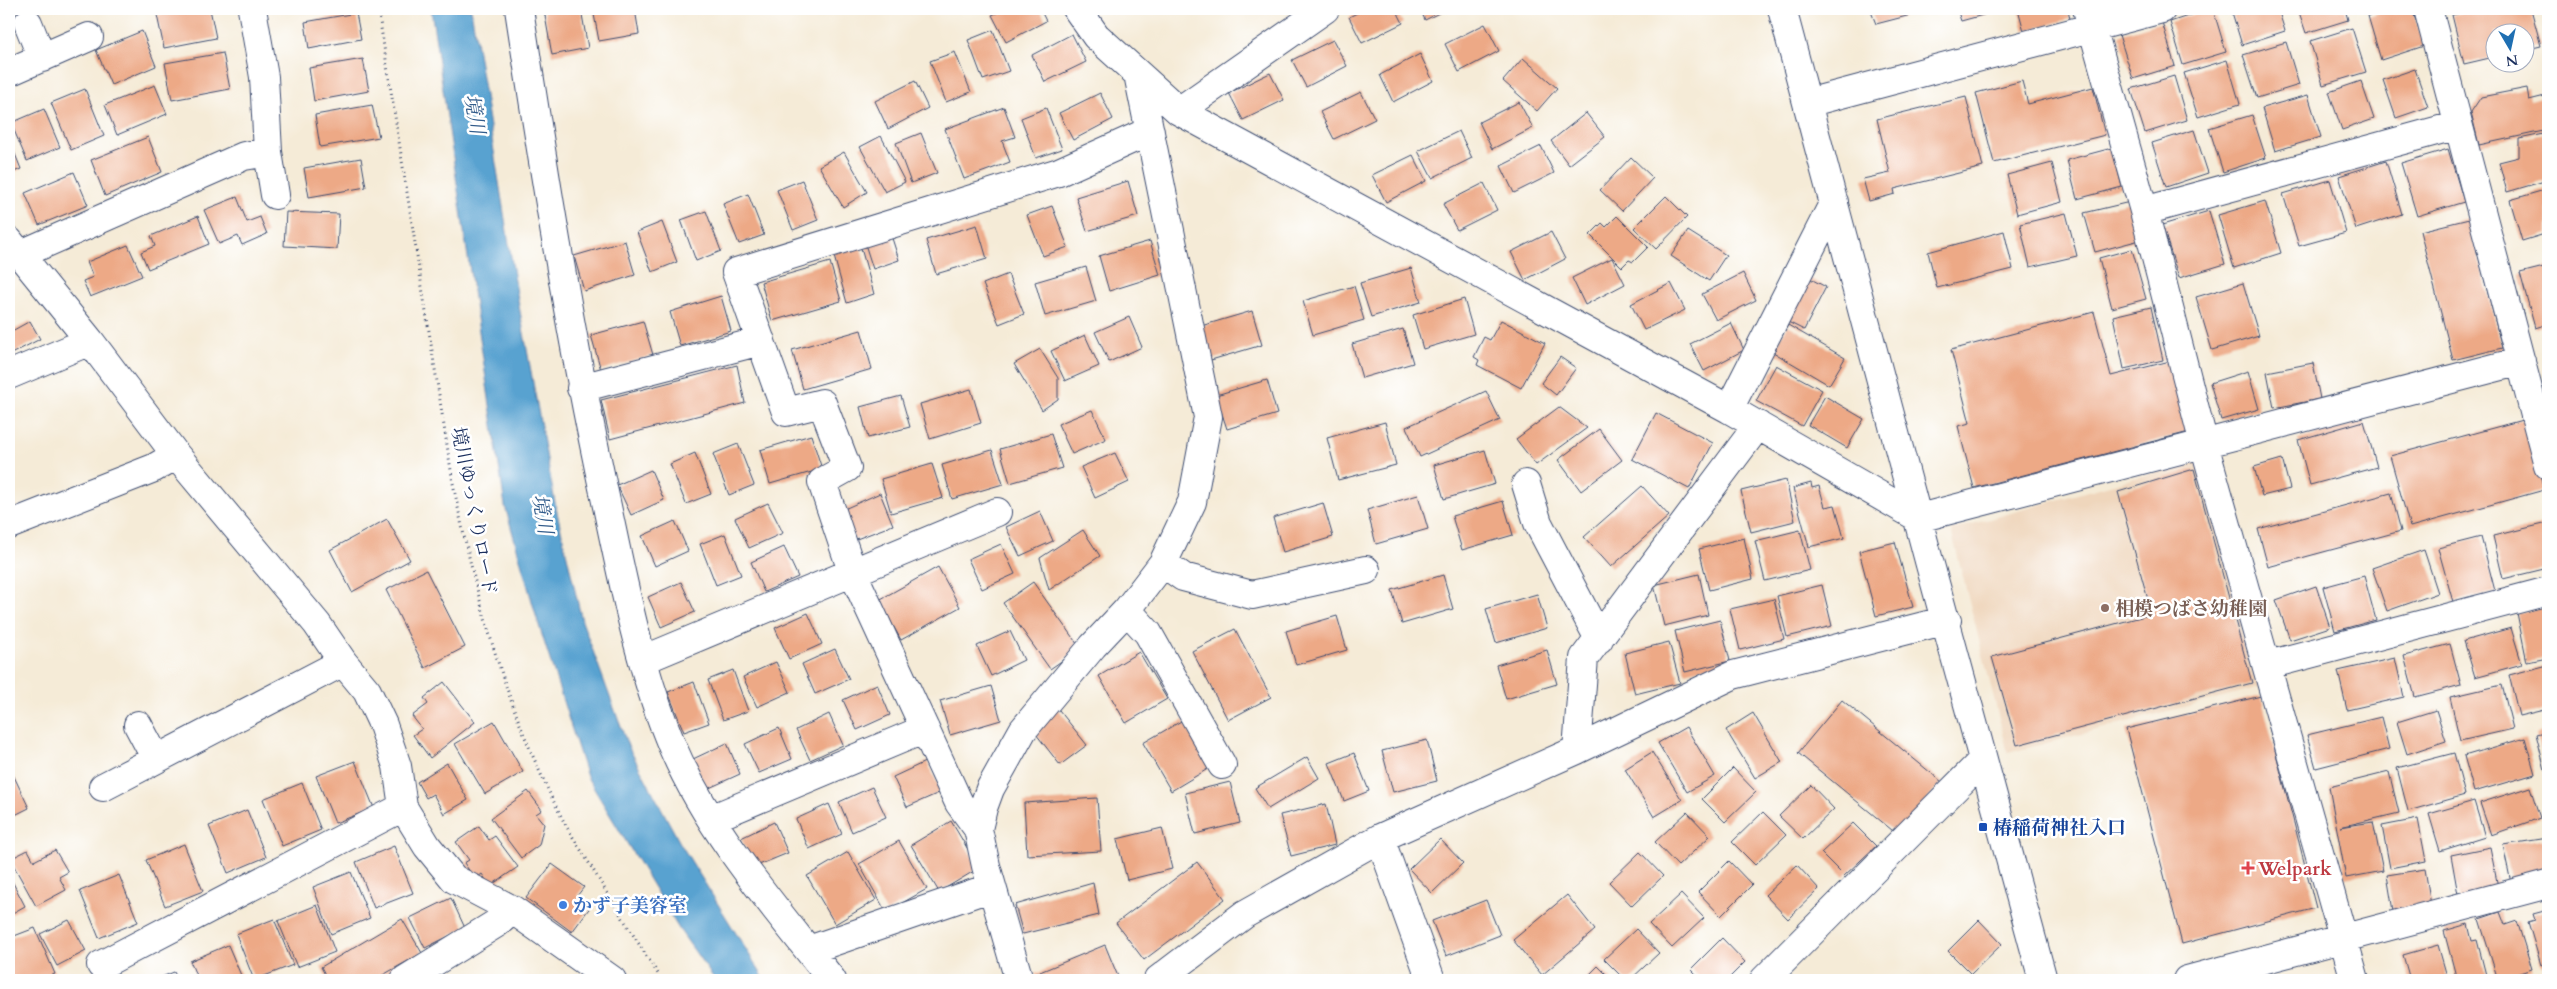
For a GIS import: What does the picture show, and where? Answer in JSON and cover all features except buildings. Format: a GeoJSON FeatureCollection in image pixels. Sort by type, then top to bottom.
{"type":"FeatureCollection","features":[{"type":"Feature","properties":{"kind":"street"},"geometry":{"type":"LineString","coordinates":[[252,9],[264,77],[268,152],[274,195]]}},
{"type":"Feature","properties":{"kind":"street"},"geometry":{"type":"LineString","coordinates":[[519,9],[548,204],[581,388],[643,660],[674,749],[711,819],[724,840],[832,980]]}},
{"type":"Feature","properties":{"kind":"street"},"geometry":{"type":"LineString","coordinates":[[1077,9],[1096,36],[1179,111],[1729,409],[1919,518],[2521,362]]}},
{"type":"Feature","properties":{"kind":"street"},"geometry":{"type":"LineString","coordinates":[[1179,111],[1325,9]]}},
{"type":"Feature","properties":{"kind":"street"},"geometry":{"type":"LineString","coordinates":[[1782,9],[1947,620],[1982,761],[2043,980]]}},
{"type":"Feature","properties":{"kind":"street"},"geometry":{"type":"LineString","coordinates":[[1807,103],[2089,19],[2162,9]]}},
{"type":"Feature","properties":{"kind":"street"},"geometry":{"type":"LineString","coordinates":[[2428,9],[2548,465]]}},
{"type":"Feature","properties":{"kind":"street"},"geometry":{"type":"LineString","coordinates":[[2089,19],[2144,211],[2204,444],[2268,665],[2355,980]]}},
{"type":"Feature","properties":{"kind":"street"},"geometry":{"type":"LineString","coordinates":[[28,23],[42,58]]}},
{"type":"Feature","properties":{"kind":"street"},"geometry":{"type":"LineString","coordinates":[[9,72],[89,37]]}},
{"type":"Feature","properties":{"kind":"street"},"geometry":{"type":"LineString","coordinates":[[978,829],[990,788],[1023,730],[1093,646],[1127,610],[1163,563],[1192,502],[1208,417],[1138,74]]}},
{"type":"Feature","properties":{"kind":"street"},"geometry":{"type":"LineString","coordinates":[[2144,211],[2458,126]]}},
{"type":"Feature","properties":{"kind":"street"},"geometry":{"type":"LineString","coordinates":[[1019,980],[992,887],[978,829],[958,803],[852,572],[822,482],[846,468],[822,403],[786,412],[736,272],[1059,172],[1150,131]]}},
{"type":"Feature","properties":{"kind":"street"},"geometry":{"type":"LineString","coordinates":[[268,152],[244,156],[14,248],[90,341],[176,455],[317,624],[343,662],[367,691],[384,725],[397,766],[403,807],[427,846],[454,879],[513,910],[612,980]]}},
{"type":"Feature","properties":{"kind":"street"},"geometry":{"type":"LineString","coordinates":[[1729,409],[1834,202]]}},
{"type":"Feature","properties":{"kind":"street"},"geometry":{"type":"LineString","coordinates":[[9,375],[90,341]]}},
{"type":"Feature","properties":{"kind":"street"},"geometry":{"type":"LineString","coordinates":[[581,388],[761,341]]}},
{"type":"Feature","properties":{"kind":"street"},"geometry":{"type":"LineString","coordinates":[[1577,750],[1584,658],[1758,425]]}},
{"type":"Feature","properties":{"kind":"street"},"geometry":{"type":"LineString","coordinates":[[9,525],[154,468],[176,455]]}},
{"type":"Feature","properties":{"kind":"street"},"geometry":{"type":"LineString","coordinates":[[1526,484],[1538,523],[1598,639]]}},
{"type":"Feature","properties":{"kind":"street"},"geometry":{"type":"LineString","coordinates":[[643,660],[997,512]]}},
{"type":"Feature","properties":{"kind":"street"},"geometry":{"type":"LineString","coordinates":[[1163,563],[1183,577],[1252,595],[1366,570]]}},
{"type":"Feature","properties":{"kind":"street"},"geometry":{"type":"LineString","coordinates":[[2268,665],[2548,591]]}},
{"type":"Feature","properties":{"kind":"street"},"geometry":{"type":"LineString","coordinates":[[1127,610],[1148,633],[1222,765]]}},
{"type":"Feature","properties":{"kind":"street"},"geometry":{"type":"LineString","coordinates":[[1158,980],[1245,914],[1380,838],[1577,750],[1733,675],[1947,620]]}},
{"type":"Feature","properties":{"kind":"street"},"geometry":{"type":"LineString","coordinates":[[102,787],[343,662]]}},
{"type":"Feature","properties":{"kind":"street"},"geometry":{"type":"LineString","coordinates":[[138,725],[156,759]]}},
{"type":"Feature","properties":{"kind":"street"},"geometry":{"type":"LineString","coordinates":[[711,819],[925,729]]}},
{"type":"Feature","properties":{"kind":"street"},"geometry":{"type":"LineString","coordinates":[[1764,980],[1982,761]]}},
{"type":"Feature","properties":{"kind":"street"},"geometry":{"type":"LineString","coordinates":[[101,965],[403,807]]}},
{"type":"Feature","properties":{"kind":"street"},"geometry":{"type":"LineString","coordinates":[[1380,838],[1431,980]]}},
{"type":"Feature","properties":{"kind":"street"},"geometry":{"type":"LineString","coordinates":[[2188,980],[2548,884]]}},
{"type":"Feature","properties":{"kind":"street"},"geometry":{"type":"LineString","coordinates":[[808,950],[992,887]]}},
{"type":"Feature","properties":{"kind":"street"},"geometry":{"type":"LineString","coordinates":[[405,980],[497,923],[513,910]]}},
{"type":"Feature","properties":{"kind":"path","name":"境川ゆっくりロード"},"geometry":{"type":"LineString","coordinates":[[378,9],[453,483],[469,561],[484,620],[510,700],[534,759],[562,818],[662,980]]}},
{"type":"Feature","properties":{"kind":"shaded area","name":"相模つばさ幼稚園"},"geometry":{"type":"Polygon","coordinates":[[[2198,460],[2260,687],[2008,753],[1951,530],[2198,460]]]}},
{"type":"Feature","properties":{"kind":"water","name":"境川"},"geometry":{"type":"Polygon","coordinates":[[[431,9],[471,9],[519,306],[556,508],[582,621],[628,746],[680,843],[765,980],[715,980],[679,929],[587,777],[537,619],[505,506],[431,9]]]}},
{"type":"Feature","properties":{"kind":"place","name":"相模つばさ幼稚園"},"geometry":{"type":"Point","coordinates":[2105,608]}},
{"type":"Feature","properties":{"kind":"place","name":"椿稲荷神社入口"},"geometry":{"type":"Point","coordinates":[1983,827]}},
{"type":"Feature","properties":{"kind":"place","name":"Welpark"},"geometry":{"type":"Point","coordinates":[2248,868]}},
{"type":"Feature","properties":{"kind":"place","name":"かず子美容室"},"geometry":{"type":"Point","coordinates":[563,905]}}]}
